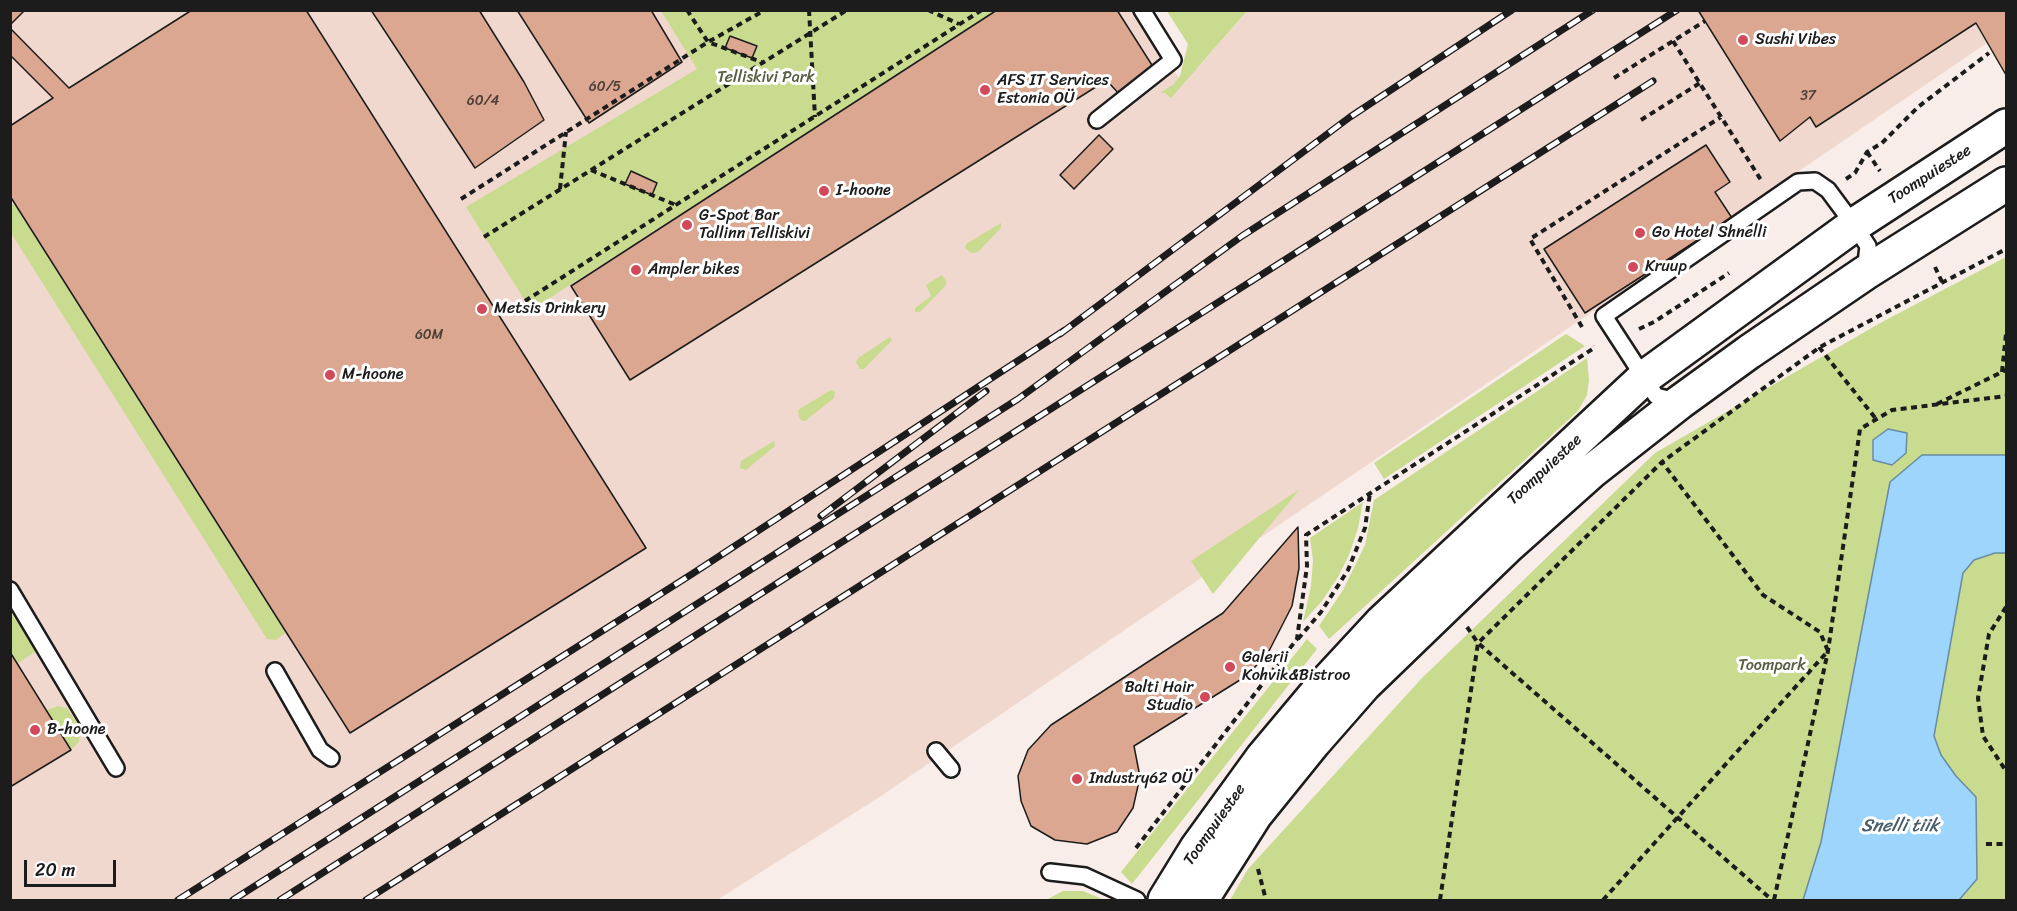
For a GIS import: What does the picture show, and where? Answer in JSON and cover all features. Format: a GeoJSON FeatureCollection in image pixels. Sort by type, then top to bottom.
{"type":"FeatureCollection","features":[{"type":"Feature","properties":{"kind":"main road","name":"Toompuiestee"},"geometry":{"type":"LineString","coordinates":[[1165,900],[1197,848],[1263,757],[1320,689],[1382,622],[1645,377],[1854,225],[2007,126]]}},
{"type":"Feature","properties":{"kind":"main road","name":"Toompuiestee"},"geometry":{"type":"LineString","coordinates":[[1201,900],[1255,815],[1364,685],[1508,546],[1583,478],[1680,402],[1864,273],[2007,184]]}},
{"type":"Feature","properties":{"kind":"lane"},"geometry":{"type":"LineString","coordinates":[[1097,120],[1173,60],[1142,10]]}},
{"type":"Feature","properties":{"kind":"lane"},"geometry":{"type":"LineString","coordinates":[[1680,402],[1656,396],[1604,316],[1717,243],[1797,182],[1815,181],[1828,190],[1854,225],[1868,246],[1864,273]]}},
{"type":"Feature","properties":{"kind":"lane"},"geometry":{"type":"LineString","coordinates":[[10,590],[116,768]]}},
{"type":"Feature","properties":{"kind":"lane"},"geometry":{"type":"LineString","coordinates":[[275,671],[320,750],[331,758]]}},
{"type":"Feature","properties":{"kind":"lane"},"geometry":{"type":"LineString","coordinates":[[936,751],[951,769]]}},
{"type":"Feature","properties":{"kind":"lane"},"geometry":{"type":"LineString","coordinates":[[1050,872],[1085,876],[1137,900]]}},
{"type":"Feature","properties":{"kind":"path"},"geometry":{"type":"LineString","coordinates":[[687,10],[708,42],[764,63]]}},
{"type":"Feature","properties":{"kind":"path"},"geometry":{"type":"LineString","coordinates":[[460,199],[708,42],[765,10]]}},
{"type":"Feature","properties":{"kind":"path"},"geometry":{"type":"LineString","coordinates":[[809,10],[815,117]]}},
{"type":"Feature","properties":{"kind":"path"},"geometry":{"type":"LineString","coordinates":[[484,237],[847,10]]}},
{"type":"Feature","properties":{"kind":"path"},"geometry":{"type":"LineString","coordinates":[[928,10],[960,25]]}},
{"type":"Feature","properties":{"kind":"path"},"geometry":{"type":"LineString","coordinates":[[525,301],[982,10]]}},
{"type":"Feature","properties":{"kind":"path"},"geometry":{"type":"LineString","coordinates":[[1614,78],[1705,21]]}},
{"type":"Feature","properties":{"kind":"path"},"geometry":{"type":"LineString","coordinates":[[1674,41],[1773,199]]}},
{"type":"Feature","properties":{"kind":"path"},"geometry":{"type":"LineString","coordinates":[[1828,190],[1855,173],[1867,152],[1882,142],[1918,107],[1989,53]]}},
{"type":"Feature","properties":{"kind":"path"},"geometry":{"type":"LineString","coordinates":[[1641,120],[1700,83]]}},
{"type":"Feature","properties":{"kind":"path"},"geometry":{"type":"LineString","coordinates":[[1586,334],[1530,239],[1721,117]]}},
{"type":"Feature","properties":{"kind":"path"},"geometry":{"type":"LineString","coordinates":[[560,190],[566,132]]}},
{"type":"Feature","properties":{"kind":"path"},"geometry":{"type":"LineString","coordinates":[[1867,152],[1882,174]]}},
{"type":"Feature","properties":{"kind":"path"},"geometry":{"type":"LineString","coordinates":[[591,170],[676,205]]}},
{"type":"Feature","properties":{"kind":"path"},"geometry":{"type":"LineString","coordinates":[[1440,900],[1478,643],[1662,462],[1820,347],[2007,249]]}},
{"type":"Feature","properties":{"kind":"path"},"geometry":{"type":"LineString","coordinates":[[1933,263],[1942,282]]}},
{"type":"Feature","properties":{"kind":"path"},"geometry":{"type":"LineString","coordinates":[[1297,639],[1307,566],[1306,535],[1594,348],[1617,334],[1635,331],[1654,322],[1733,271]]}},
{"type":"Feature","properties":{"kind":"path"},"geometry":{"type":"LineString","coordinates":[[2001,372],[2007,334]]}},
{"type":"Feature","properties":{"kind":"path"},"geometry":{"type":"LineString","coordinates":[[1590,341],[1594,348]]}},
{"type":"Feature","properties":{"kind":"path"},"geometry":{"type":"LineString","coordinates":[[1820,347],[1876,419]]}},
{"type":"Feature","properties":{"kind":"path"},"geometry":{"type":"LineString","coordinates":[[1933,405],[2007,370]]}},
{"type":"Feature","properties":{"kind":"path"},"geometry":{"type":"LineString","coordinates":[[1467,626],[1478,643],[1676,818],[1773,900],[1828,651],[1860,429],[1892,410],[2007,396]]}},
{"type":"Feature","properties":{"kind":"path"},"geometry":{"type":"LineString","coordinates":[[1662,462],[1763,595],[1820,632],[1828,651]]}},
{"type":"Feature","properties":{"kind":"path"},"geometry":{"type":"LineString","coordinates":[[1136,848],[1297,639],[1321,612],[1348,570],[1365,528],[1370,493]]}},
{"type":"Feature","properties":{"kind":"path"},"geometry":{"type":"LineString","coordinates":[[2007,607],[1989,634],[1978,698],[1983,736],[2007,771]]}},
{"type":"Feature","properties":{"kind":"path"},"geometry":{"type":"LineString","coordinates":[[1603,900],[1828,651]]}},
{"type":"Feature","properties":{"kind":"path"},"geometry":{"type":"LineString","coordinates":[[1986,844],[2007,844]]}},
{"type":"Feature","properties":{"kind":"path"},"geometry":{"type":"LineString","coordinates":[[1256,864],[1266,900]]}},
{"type":"Feature","properties":{"kind":"shaded area"},"geometry":{"type":"Polygon","coordinates":[[[2006,10],[2006,30],[878,798],[717,900],[11,900],[10,11],[1133,11],[1182,82],[1201,64],[1247,11],[2006,10]]]}},
{"type":"Feature","properties":{"kind":"green space","name":"Telliskivi Park"},"geometry":{"type":"Polygon","coordinates":[[[661,11],[997,11],[531,310],[466,207],[697,69],[661,11]]]}},
{"type":"Feature","properties":{"kind":"green space"},"geometry":{"type":"Polygon","coordinates":[[[1167,11],[1247,11],[1171,98],[1165,93],[1160,93],[1174,84],[1180,76],[1188,44],[1167,11]]]}},
{"type":"Feature","properties":{"kind":"green space"},"geometry":{"type":"Polygon","coordinates":[[[15,203],[286,632],[276,640],[267,639],[11,233],[11,206],[15,203]]]}},
{"type":"Feature","properties":{"kind":"green space"},"geometry":{"type":"Polygon","coordinates":[[[1001,223],[1001,228],[978,252],[971,253],[965,248],[966,244],[1001,223]]]}},
{"type":"Feature","properties":{"kind":"green space","name":"Toompark"},"geometry":{"type":"Polygon","coordinates":[[[2006,257],[2006,900],[1230,900],[1248,869],[1422,678],[1655,453],[1882,322],[2006,257]]]}},
{"type":"Feature","properties":{"kind":"green space"},"geometry":{"type":"Polygon","coordinates":[[[942,275],[946,285],[920,312],[915,312],[915,308],[931,296],[926,285],[942,275]]]}},
{"type":"Feature","properties":{"kind":"green space"},"geometry":{"type":"Polygon","coordinates":[[[1566,334],[1585,346],[1384,479],[1374,463],[1566,334]]]}},
{"type":"Feature","properties":{"kind":"green space"},"geometry":{"type":"Polygon","coordinates":[[[890,337],[892,340],[864,369],[860,369],[856,362],[858,358],[890,337]]]}},
{"type":"Feature","properties":{"kind":"green space"},"geometry":{"type":"Polygon","coordinates":[[[1587,358],[1589,380],[1587,395],[1578,411],[1329,639],[1319,626],[1343,590],[1365,545],[1374,500],[1587,358]]]}},
{"type":"Feature","properties":{"kind":"green space"},"geometry":{"type":"Polygon","coordinates":[[[831,390],[835,392],[834,398],[802,421],[798,410],[831,390]]]}},
{"type":"Feature","properties":{"kind":"green space"},"geometry":{"type":"Polygon","coordinates":[[[774,441],[775,446],[746,470],[740,468],[741,461],[774,441]]]}},
{"type":"Feature","properties":{"kind":"green space"},"geometry":{"type":"Polygon","coordinates":[[[1300,489],[1213,594],[1191,561],[1300,489]]]}},
{"type":"Feature","properties":{"kind":"green space"},"geometry":{"type":"Polygon","coordinates":[[[1363,502],[1358,528],[1349,555],[1338,577],[1322,601],[1303,622],[1311,586],[1313,560],[1310,538],[1363,502]]]}},
{"type":"Feature","properties":{"kind":"green space"},"geometry":{"type":"Polygon","coordinates":[[[10,612],[38,650],[18,663],[11,652],[10,612]]]}},
{"type":"Feature","properties":{"kind":"green space"},"geometry":{"type":"Polygon","coordinates":[[[1307,639],[1317,649],[1132,884],[1121,872],[1307,639]]]}},
{"type":"Feature","properties":{"kind":"green space"},"geometry":{"type":"Polygon","coordinates":[[[58,706],[67,708],[78,724],[79,742],[71,750],[47,710],[58,706]]]}},
{"type":"Feature","properties":{"kind":"green space"},"geometry":{"type":"Polygon","coordinates":[[[1063,891],[1083,891],[1104,900],[1046,900],[1063,891]]]}},
{"type":"Feature","properties":{"kind":"water"},"geometry":{"type":"Polygon","coordinates":[[[1888,429],[1907,433],[1906,453],[1892,465],[1873,460],[1873,440],[1888,429]]]}},
{"type":"Feature","properties":{"kind":"water","name":"Snelli tiik"},"geometry":{"type":"Polygon","coordinates":[[[1922,455],[2006,455],[2006,553],[1995,553],[1974,560],[1963,573],[1934,736],[1941,755],[1956,776],[1976,797],[1977,879],[1959,900],[1803,900],[1821,842],[1890,482],[1922,455]]]}},
{"type":"Feature","properties":{"kind":"building"},"geometry":{"type":"Polygon","coordinates":[[[10,10],[25,10],[10,25],[10,10]]]}},
{"type":"Feature","properties":{"kind":"building","name":"M-hoone"},"geometry":{"type":"Polygon","coordinates":[[[192,10],[306,10],[646,548],[350,733],[10,196],[10,126],[53,98],[10,55],[10,28],[69,88],[192,10]]]}},
{"type":"Feature","properties":{"kind":"building"},"geometry":{"type":"Polygon","coordinates":[[[371,10],[479,10],[524,82],[544,120],[475,168],[371,10]]]}},
{"type":"Feature","properties":{"kind":"building"},"geometry":{"type":"Polygon","coordinates":[[[517,10],[651,10],[682,62],[589,123],[517,10]]]}},
{"type":"Feature","properties":{"kind":"building","name":"I-hoone"},"geometry":{"type":"Polygon","coordinates":[[[997,10],[1117,10],[1157,73],[1122,97],[1109,83],[1099,85],[630,380],[571,286],[997,10]]]}},
{"type":"Feature","properties":{"kind":"building"},"geometry":{"type":"Polygon","coordinates":[[[1698,10],[2006,10],[2006,75],[1976,23],[1816,127],[1810,117],[1780,141],[1698,10]]]}},
{"type":"Feature","properties":{"kind":"building"},"geometry":{"type":"Polygon","coordinates":[[[730,36],[757,46],[752,58],[725,48],[730,36]]]}},
{"type":"Feature","properties":{"kind":"building"},"geometry":{"type":"Polygon","coordinates":[[[1099,135],[1113,149],[1074,189],[1060,175],[1099,135]]]}},
{"type":"Feature","properties":{"kind":"building","name":"Go Hotel Shnelli"},"geometry":{"type":"Polygon","coordinates":[[[1706,145],[1730,182],[1715,192],[1732,218],[1585,313],[1544,249],[1706,145]]]}},
{"type":"Feature","properties":{"kind":"building"},"geometry":{"type":"Polygon","coordinates":[[[631,171],[657,183],[652,195],[625,184],[631,171]]]}},
{"type":"Feature","properties":{"kind":"building"},"geometry":{"type":"Polygon","coordinates":[[[1298,527],[1299,568],[1292,606],[1269,651],[1248,675],[1134,746],[1140,777],[1133,808],[1117,832],[1087,844],[1055,840],[1031,826],[1021,801],[1018,776],[1028,750],[1051,725],[1223,613],[1298,527]]]}},
{"type":"Feature","properties":{"kind":"building","name":"B-hoone"},"geometry":{"type":"Polygon","coordinates":[[[10,652],[71,750],[10,787],[10,652]]]}},
{"type":"Feature","properties":{"kind":"railway"},"geometry":{"type":"LineString","coordinates":[[1060,334],[1350,117],[1512,10]]}},
{"type":"Feature","properties":{"kind":"railway"},"geometry":{"type":"LineString","coordinates":[[233,900],[1018,399],[1242,236],[1593,10]]}},
{"type":"Feature","properties":{"kind":"railway"},"geometry":{"type":"LineString","coordinates":[[280,900],[1677,10]]}},
{"type":"Feature","properties":{"kind":"railway"},"geometry":{"type":"LineString","coordinates":[[366,900],[1653,81]]}},
{"type":"Feature","properties":{"kind":"railway"},"geometry":{"type":"LineString","coordinates":[[178,900],[692,574],[1065,330]]}},
{"type":"Feature","properties":{"kind":"railway"},"geometry":{"type":"LineString","coordinates":[[821,516],[986,391]]}},
{"type":"Feature","properties":{"kind":"place","name":"Sushi Vibes"},"geometry":{"type":"Point","coordinates":[1743,40]}},
{"type":"Feature","properties":{"kind":"place","name":"AFS IT Services Estonia OÜ"},"geometry":{"type":"Point","coordinates":[985,90]}},
{"type":"Feature","properties":{"kind":"place","name":"I-hoone"},"geometry":{"type":"Point","coordinates":[824,191]}},
{"type":"Feature","properties":{"kind":"place","name":"G-Spot Bar Tallinn Telliskivi"},"geometry":{"type":"Point","coordinates":[687,225]}},
{"type":"Feature","properties":{"kind":"place","name":"Go Hotel Shnelli"},"geometry":{"type":"Point","coordinates":[1640,233]}},
{"type":"Feature","properties":{"kind":"place","name":"Kruup"},"geometry":{"type":"Point","coordinates":[1633,267]}},
{"type":"Feature","properties":{"kind":"place","name":"Ampler bikes"},"geometry":{"type":"Point","coordinates":[636,270]}},
{"type":"Feature","properties":{"kind":"place","name":"Metsis Drinkery"},"geometry":{"type":"Point","coordinates":[482,309]}},
{"type":"Feature","properties":{"kind":"place","name":"M-hoone"},"geometry":{"type":"Point","coordinates":[330,375]}},
{"type":"Feature","properties":{"kind":"place","name":"Galerii Kohvik&Bistroo"},"geometry":{"type":"Point","coordinates":[1230,667]}},
{"type":"Feature","properties":{"kind":"place","name":"Balti Hair Studio"},"geometry":{"type":"Point","coordinates":[1205,697]}},
{"type":"Feature","properties":{"kind":"place","name":"B-hoone"},"geometry":{"type":"Point","coordinates":[35,730]}},
{"type":"Feature","properties":{"kind":"place","name":"Industry62 OÜ"},"geometry":{"type":"Point","coordinates":[1077,779]}}]}
